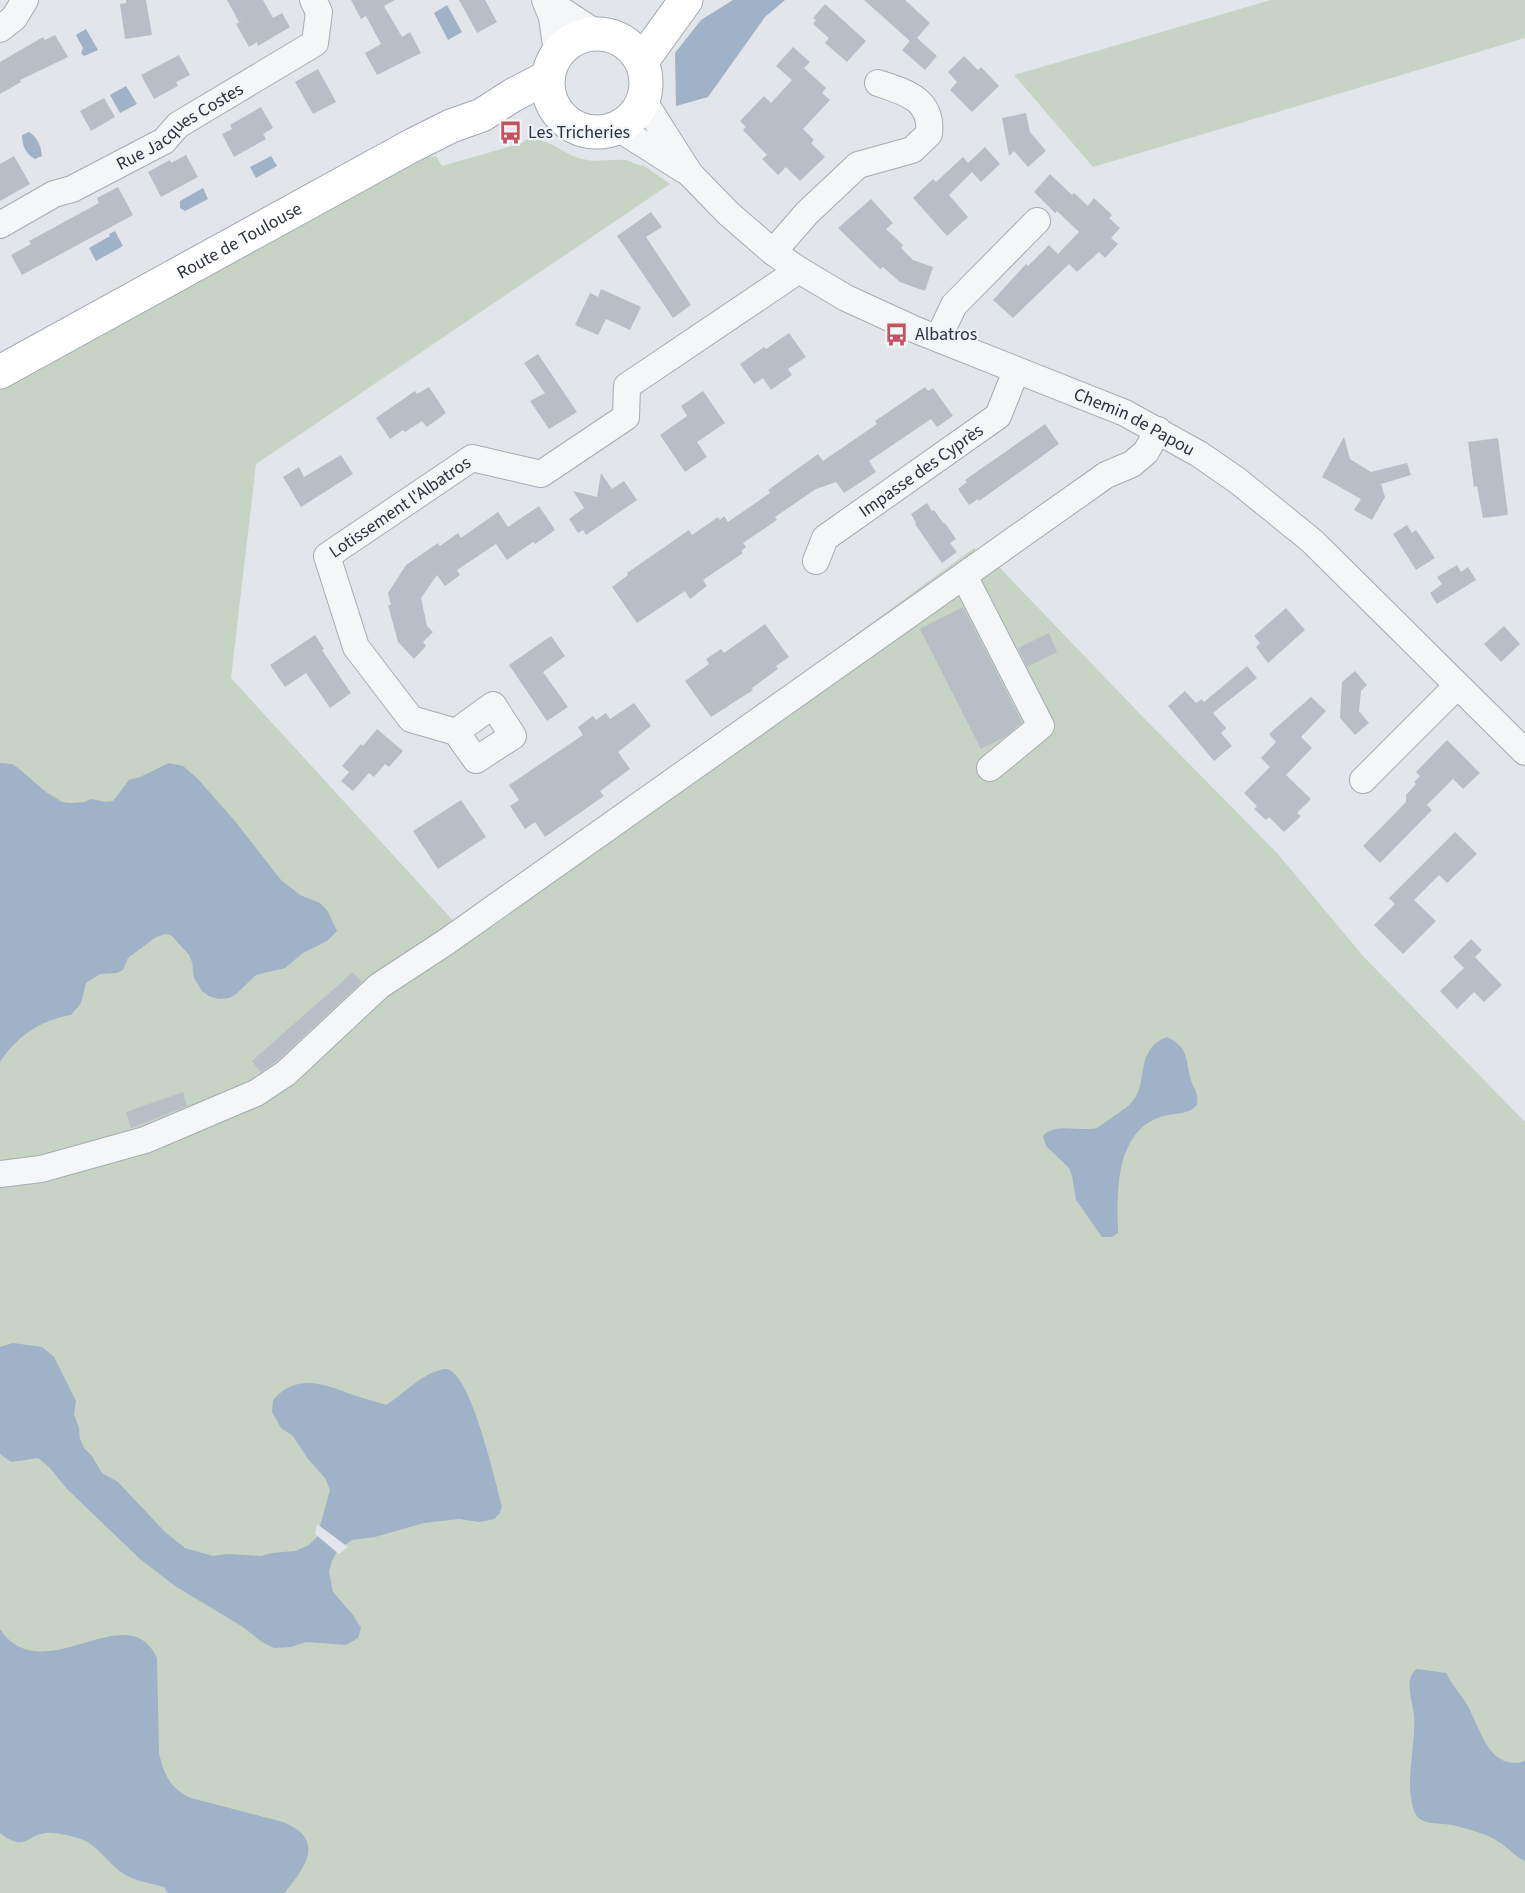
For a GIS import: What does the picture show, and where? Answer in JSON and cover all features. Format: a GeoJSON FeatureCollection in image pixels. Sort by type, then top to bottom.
{"type":"FeatureCollection","features":[{"type":"Feature","properties":{"kind":"main road"},"geometry":{"type":"LineString","coordinates":[[605,34],[630,46],[642,61],[647,80],[643,100],[634,116],[618,128],[599,132],[580,129],[563,119],[550,99],[553,65],[574,39],[605,34],[678,0]]}},
{"type":"Feature","properties":{"kind":"main road"},"geometry":{"type":"LineString","coordinates":[[642,61],[686,0]]}},
{"type":"Feature","properties":{"kind":"main road","name":"Route de Toulouse"},"geometry":{"type":"LineString","coordinates":[[0,372],[411,146],[451,126],[482,115],[553,65]]}},
{"type":"Feature","properties":{"kind":"main road","name":"Route de Toulouse"},"geometry":{"type":"LineString","coordinates":[[482,115],[545,115],[563,119]]}},
{"type":"Feature","properties":{"kind":"street"},"geometry":{"type":"LineString","coordinates":[[0,29],[14,18],[25,0]]}},
{"type":"Feature","properties":{"kind":"street","name":"Rue Jacques Costes"},"geometry":{"type":"LineString","coordinates":[[0,225],[54,194],[72,189],[164,141],[178,125],[315,43],[319,12],[313,0]]}},
{"type":"Feature","properties":{"kind":"street"},"geometry":{"type":"LineString","coordinates":[[545,0],[552,17],[553,65]]}},
{"type":"Feature","properties":{"kind":"street"},"geometry":{"type":"LineString","coordinates":[[551,0],[561,10],[605,34]]}},
{"type":"Feature","properties":{"kind":"street"},"geometry":{"type":"LineString","coordinates":[[773,252],[807,213],[858,165],[912,150],[929,134],[931,121],[924,107],[910,94],[878,83]]}},
{"type":"Feature","properties":{"kind":"street","name":"Chemin de Papou"},"geometry":{"type":"LineString","coordinates":[[643,100],[690,174],[729,214],[773,252],[799,270],[846,298],[940,339],[1125,412],[1199,454],[1238,481],[1312,541],[1525,752]]}},
{"type":"Feature","properties":{"kind":"street","name":"Chemin de Papou"},"geometry":{"type":"LineString","coordinates":[[618,128],[690,174]]}},
{"type":"Feature","properties":{"kind":"street"},"geometry":{"type":"LineString","coordinates":[[940,339],[954,305],[1036,221]]}},
{"type":"Feature","properties":{"kind":"street","name":"Lotissement l'Albatros"},"geometry":{"type":"LineString","coordinates":[[456,732],[411,719],[356,647],[327,556],[472,458],[541,474],[626,417],[627,386],[799,270]]}},
{"type":"Feature","properties":{"kind":"street","name":"Impasse des Cyprès"},"geometry":{"type":"LineString","coordinates":[[816,561],[825,538],[998,416],[1017,371]]}},
{"type":"Feature","properties":{"kind":"street"},"geometry":{"type":"LineString","coordinates":[[0,1174],[41,1169],[145,1140],[256,1094],[286,1073],[379,986],[446,942],[1106,475],[1132,464],[1146,452],[1158,430]]}},
{"type":"Feature","properties":{"kind":"street"},"geometry":{"type":"LineString","coordinates":[[964,576],[1041,726],[990,768]]}},
{"type":"Feature","properties":{"kind":"street"},"geometry":{"type":"LineString","coordinates":[[1363,780],[1458,686]]}},
{"type":"Feature","properties":{"kind":"green space"},"geometry":{"type":"Polygon","coordinates":[[[1271,0],[1525,0],[1525,38],[1093,167],[1014,75],[1271,0]]]}},
{"type":"Feature","properties":{"kind":"green space"},"geometry":{"type":"Polygon","coordinates":[[[528,138],[543,141],[582,159],[625,160],[643,165],[670,184],[256,464],[231,678],[458,926],[974,548],[1000,568],[1278,854],[1363,956],[1525,1122],[1525,1893],[0,1893],[0,386],[406,159],[436,156],[442,166],[522,143],[528,138]]]}},
{"type":"Feature","properties":{"kind":"water"},"geometry":{"type":"Polygon","coordinates":[[[733,0],[785,0],[765,17],[708,97],[676,106],[675,53],[701,20],[733,0]]]}},
{"type":"Feature","properties":{"kind":"water"},"geometry":{"type":"Polygon","coordinates":[[[447,5],[462,32],[448,40],[434,13],[447,5]]]}},
{"type":"Feature","properties":{"kind":"water"},"geometry":{"type":"Polygon","coordinates":[[[86,29],[98,50],[84,56],[81,53],[83,48],[76,35],[86,29]]]}},
{"type":"Feature","properties":{"kind":"water"},"geometry":{"type":"Polygon","coordinates":[[[126,86],[137,104],[120,113],[110,95],[126,86]]]}},
{"type":"Feature","properties":{"kind":"water"},"geometry":{"type":"Polygon","coordinates":[[[29,132],[41,148],[42,156],[35,159],[27,152],[23,143],[22,135],[29,132]]]}},
{"type":"Feature","properties":{"kind":"water"},"geometry":{"type":"Polygon","coordinates":[[[271,156],[277,166],[256,178],[250,167],[271,156]]]}},
{"type":"Feature","properties":{"kind":"water"},"geometry":{"type":"Polygon","coordinates":[[[203,188],[208,199],[185,211],[180,208],[180,201],[203,188]]]}},
{"type":"Feature","properties":{"kind":"water"},"geometry":{"type":"Polygon","coordinates":[[[115,231],[123,246],[96,261],[89,248],[115,231]]]}},
{"type":"Feature","properties":{"kind":"water"},"geometry":{"type":"Polygon","coordinates":[[[0,763],[12,764],[46,792],[62,802],[70,803],[85,802],[91,799],[113,801],[129,780],[169,763],[183,766],[197,778],[234,820],[281,880],[300,895],[320,903],[327,910],[337,931],[327,941],[303,953],[285,968],[256,975],[235,995],[218,999],[202,991],[194,978],[189,955],[172,936],[166,934],[156,937],[128,958],[123,970],[117,973],[100,974],[86,983],[81,1003],[71,1015],[40,1025],[14,1044],[0,1062],[0,763]]]}},
{"type":"Feature","properties":{"kind":"water"},"geometry":{"type":"Polygon","coordinates":[[[1167,1037],[1178,1044],[1184,1053],[1196,1093],[1197,1105],[1185,1112],[1163,1116],[1147,1124],[1135,1135],[1127,1149],[1119,1182],[1118,1233],[1112,1237],[1102,1237],[1076,1200],[1069,1168],[1046,1146],[1043,1136],[1054,1129],[1097,1128],[1128,1106],[1139,1089],[1149,1051],[1156,1043],[1167,1037]]]}},
{"type":"Feature","properties":{"kind":"water"},"geometry":{"type":"Polygon","coordinates":[[[13,1343],[42,1347],[54,1357],[76,1401],[74,1414],[84,1448],[92,1456],[102,1473],[118,1482],[165,1532],[185,1548],[213,1556],[228,1554],[261,1556],[295,1551],[309,1545],[317,1537],[330,1490],[325,1478],[308,1459],[293,1436],[281,1428],[272,1412],[273,1400],[282,1392],[300,1384],[319,1384],[386,1405],[429,1374],[445,1369],[454,1373],[464,1387],[481,1429],[502,1506],[500,1513],[494,1519],[480,1522],[459,1519],[424,1523],[375,1537],[352,1540],[337,1551],[329,1572],[333,1592],[361,1628],[358,1638],[346,1645],[306,1642],[291,1647],[274,1648],[175,1586],[140,1559],[38,1458],[11,1462],[0,1454],[0,1347],[13,1343]]]}},
{"type":"Feature","properties":{"kind":"water"},"geometry":{"type":"Polygon","coordinates":[[[0,1629],[18,1646],[38,1651],[60,1649],[106,1637],[126,1635],[144,1641],[157,1658],[159,1753],[169,1780],[184,1795],[191,1798],[283,1822],[304,1836],[308,1844],[308,1853],[300,1872],[286,1891],[284,1893],[168,1893],[164,1887],[126,1875],[88,1842],[81,1839],[49,1833],[15,1842],[0,1833],[0,1629]]]}},
{"type":"Feature","properties":{"kind":"water"},"geometry":{"type":"Polygon","coordinates":[[[1417,1669],[1446,1673],[1470,1710],[1480,1733],[1493,1753],[1502,1760],[1512,1763],[1525,1761],[1525,1861],[1488,1836],[1452,1825],[1424,1821],[1415,1814],[1410,1785],[1414,1716],[1410,1678],[1417,1669]]]}},
{"type":"Feature","properties":{"kind":"pier"},"geometry":{"type":"Polygon","coordinates":[[[317,1524],[348,1547],[339,1554],[315,1534],[317,1524]]]}},
{"type":"Feature","properties":{"kind":"building"},"geometry":{"type":"Polygon","coordinates":[[[126,0],[146,0],[152,35],[125,39],[120,4],[126,3],[126,0]]]}},
{"type":"Feature","properties":{"kind":"building"},"geometry":{"type":"Polygon","coordinates":[[[227,0],[263,0],[273,18],[282,13],[290,27],[258,46],[257,42],[249,47],[236,24],[242,21],[239,22],[227,0]]]}},
{"type":"Feature","properties":{"kind":"building"},"geometry":{"type":"Polygon","coordinates":[[[351,0],[395,0],[384,6],[402,37],[410,32],[421,53],[377,75],[365,53],[381,44],[366,16],[361,19],[351,0]]]}},
{"type":"Feature","properties":{"kind":"building"},"geometry":{"type":"Polygon","coordinates":[[[459,0],[485,0],[497,22],[477,33],[459,0]]]}},
{"type":"Feature","properties":{"kind":"building"},"geometry":{"type":"Polygon","coordinates":[[[864,0],[905,0],[930,23],[917,38],[937,56],[925,70],[902,50],[910,41],[864,0]]]}},
{"type":"Feature","properties":{"kind":"building"},"geometry":{"type":"Polygon","coordinates":[[[825,4],[866,41],[847,62],[825,43],[829,38],[813,24],[816,20],[813,18],[825,4]]]}},
{"type":"Feature","properties":{"kind":"building"},"geometry":{"type":"Polygon","coordinates":[[[55,35],[68,57],[20,80],[21,82],[0,94],[0,62],[43,37],[45,40],[55,35]]]}},
{"type":"Feature","properties":{"kind":"building"},"geometry":{"type":"Polygon","coordinates":[[[793,47],[810,62],[804,68],[826,88],[822,93],[830,100],[803,129],[814,140],[811,143],[825,157],[800,181],[786,167],[778,175],[762,159],[767,155],[743,130],[746,127],[740,121],[764,96],[771,103],[792,80],[776,66],[793,47]]]}},
{"type":"Feature","properties":{"kind":"building"},"geometry":{"type":"Polygon","coordinates":[[[179,55],[190,75],[176,82],[178,86],[154,99],[141,75],[179,55]]]}},
{"type":"Feature","properties":{"kind":"building"},"geometry":{"type":"Polygon","coordinates":[[[964,56],[978,70],[981,67],[999,86],[972,112],[950,90],[957,82],[948,72],[964,56]]]}},
{"type":"Feature","properties":{"kind":"building"},"geometry":{"type":"Polygon","coordinates":[[[318,69],[336,102],[313,114],[295,82],[318,69]]]}},
{"type":"Feature","properties":{"kind":"building"},"geometry":{"type":"Polygon","coordinates":[[[104,98],[115,117],[91,131],[80,111],[104,98]]]}},
{"type":"Feature","properties":{"kind":"building"},"geometry":{"type":"Polygon","coordinates":[[[261,107],[273,128],[263,134],[266,139],[234,157],[222,134],[232,129],[230,125],[261,107]]]}},
{"type":"Feature","properties":{"kind":"building"},"geometry":{"type":"Polygon","coordinates":[[[1026,113],[1030,132],[1046,151],[1028,167],[1014,151],[1009,156],[1002,118],[1026,113]]]}},
{"type":"Feature","properties":{"kind":"building"},"geometry":{"type":"Polygon","coordinates":[[[985,147],[1000,164],[981,182],[972,172],[949,195],[968,217],[947,236],[913,198],[933,179],[936,182],[963,157],[968,163],[985,147]]]}},
{"type":"Feature","properties":{"kind":"building"},"geometry":{"type":"Polygon","coordinates":[[[186,155],[198,177],[161,197],[148,172],[170,160],[171,163],[186,155]]]}},
{"type":"Feature","properties":{"kind":"building"},"geometry":{"type":"Polygon","coordinates":[[[14,156],[30,184],[0,201],[0,164],[14,156]]]}},
{"type":"Feature","properties":{"kind":"building"},"geometry":{"type":"Polygon","coordinates":[[[1050,174],[1072,195],[1074,193],[1088,206],[1094,198],[1112,215],[1109,218],[1120,228],[1111,238],[1118,244],[1105,258],[1099,252],[1077,272],[1069,264],[1013,318],[993,300],[1026,264],[1028,266],[1049,245],[1058,254],[1079,232],[1034,192],[1050,174]]]}},
{"type":"Feature","properties":{"kind":"building"},"geometry":{"type":"Polygon","coordinates":[[[118,187],[133,215],[22,275],[11,255],[31,244],[29,241],[99,203],[97,198],[118,187]]]}},
{"type":"Feature","properties":{"kind":"building"},"geometry":{"type":"Polygon","coordinates":[[[871,199],[893,223],[886,229],[903,245],[901,248],[913,260],[933,267],[925,291],[900,282],[883,267],[880,269],[838,228],[871,199]]]}},
{"type":"Feature","properties":{"kind":"building"},"geometry":{"type":"Polygon","coordinates":[[[651,212],[662,227],[646,237],[691,305],[673,318],[617,236],[651,212]]]}},
{"type":"Feature","properties":{"kind":"building"},"geometry":{"type":"Polygon","coordinates":[[[601,289],[641,307],[630,330],[606,319],[598,335],[575,325],[590,293],[598,297],[601,289]]]}},
{"type":"Feature","properties":{"kind":"building"},"geometry":{"type":"Polygon","coordinates":[[[789,333],[806,357],[788,369],[792,375],[771,390],[763,378],[754,384],[740,364],[789,333]]]}},
{"type":"Feature","properties":{"kind":"building"},"geometry":{"type":"Polygon","coordinates":[[[538,354],[577,412],[549,429],[530,401],[545,393],[524,363],[538,354]]]}},
{"type":"Feature","properties":{"kind":"building"},"geometry":{"type":"Polygon","coordinates":[[[429,387],[446,413],[427,427],[422,421],[390,439],[376,418],[415,391],[417,394],[429,387]]]}},
{"type":"Feature","properties":{"kind":"building"},"geometry":{"type":"Polygon","coordinates":[[[925,387],[928,391],[933,388],[953,416],[937,427],[931,419],[869,461],[876,472],[844,493],[836,482],[816,489],[775,517],[777,520],[743,543],[746,547],[741,551],[743,553],[703,580],[707,586],[690,599],[685,591],[637,623],[612,587],[628,575],[627,573],[689,530],[692,535],[718,517],[720,520],[724,516],[728,522],[770,493],[768,490],[818,454],[823,461],[877,424],[875,421],[925,387]]]}},
{"type":"Feature","properties":{"kind":"building"},"geometry":{"type":"Polygon","coordinates":[[[703,391],[725,423],[697,442],[707,457],[685,472],[660,435],[687,416],[681,406],[703,391]]]}},
{"type":"Feature","properties":{"kind":"building"},"geometry":{"type":"Polygon","coordinates":[[[1045,424],[1059,444],[979,501],[978,499],[969,505],[958,489],[967,482],[965,480],[1045,424]]]}},
{"type":"Feature","properties":{"kind":"building"},"geometry":{"type":"Polygon","coordinates":[[[1344,437],[1350,459],[1371,472],[1407,463],[1411,475],[1381,484],[1385,497],[1372,520],[1354,510],[1361,499],[1322,477],[1344,437]]]}},
{"type":"Feature","properties":{"kind":"building"},"geometry":{"type":"Polygon","coordinates":[[[1498,438],[1508,515],[1483,518],[1477,486],[1474,487],[1468,442],[1498,438]]]}},
{"type":"Feature","properties":{"kind":"building"},"geometry":{"type":"Polygon","coordinates":[[[341,455],[353,474],[301,507],[283,477],[299,467],[304,477],[341,455]]]}},
{"type":"Feature","properties":{"kind":"building"},"geometry":{"type":"Polygon","coordinates":[[[601,473],[612,489],[624,481],[637,500],[586,535],[583,530],[578,533],[569,519],[584,508],[573,491],[597,497],[601,473]]]}},
{"type":"Feature","properties":{"kind":"building"},"geometry":{"type":"Polygon","coordinates":[[[927,503],[956,539],[950,543],[957,552],[942,563],[915,524],[911,514],[927,503]]]}},
{"type":"Feature","properties":{"kind":"building"},"geometry":{"type":"Polygon","coordinates":[[[539,506],[555,530],[535,544],[533,542],[507,560],[496,544],[457,570],[460,575],[445,586],[437,575],[421,598],[427,626],[433,632],[423,642],[426,646],[414,659],[398,642],[388,605],[391,605],[388,593],[406,565],[438,543],[440,546],[458,533],[461,538],[498,512],[508,527],[539,506]]]}},
{"type":"Feature","properties":{"kind":"building"},"geometry":{"type":"Polygon","coordinates":[[[1407,525],[1412,533],[1416,530],[1435,558],[1416,570],[1393,534],[1407,525]]]}},
{"type":"Feature","properties":{"kind":"building"},"geometry":{"type":"Polygon","coordinates":[[[1457,565],[1461,572],[1468,567],[1476,580],[1437,604],[1430,593],[1442,584],[1437,577],[1457,565]]]}},
{"type":"Feature","properties":{"kind":"building"},"geometry":{"type":"Polygon","coordinates":[[[963,607],[1022,722],[1005,737],[981,749],[920,629],[963,607]]]}},
{"type":"Feature","properties":{"kind":"building"},"geometry":{"type":"Polygon","coordinates":[[[1286,608],[1305,630],[1268,663],[1256,647],[1260,643],[1254,636],[1286,608]]]}},
{"type":"Feature","properties":{"kind":"building"},"geometry":{"type":"Polygon","coordinates":[[[765,624],[789,657],[776,666],[778,669],[752,688],[753,690],[711,717],[685,681],[709,664],[706,659],[721,649],[724,653],[765,624]]]}},
{"type":"Feature","properties":{"kind":"building"},"geometry":{"type":"Polygon","coordinates":[[[1504,626],[1520,644],[1501,662],[1484,644],[1504,626]]]}},
{"type":"Feature","properties":{"kind":"building"},"geometry":{"type":"Polygon","coordinates":[[[1049,633],[1057,652],[1027,667],[1018,648],[1049,633]]]}},
{"type":"Feature","properties":{"kind":"building"},"geometry":{"type":"Polygon","coordinates":[[[315,635],[324,649],[322,650],[351,693],[330,708],[306,673],[285,687],[270,665],[315,635]]]}},
{"type":"Feature","properties":{"kind":"building"},"geometry":{"type":"Polygon","coordinates":[[[551,636],[565,656],[543,672],[568,707],[547,721],[509,665],[551,636]]]}},
{"type":"Feature","properties":{"kind":"building"},"geometry":{"type":"Polygon","coordinates":[[[1247,666],[1257,678],[1213,713],[1226,728],[1221,733],[1232,746],[1214,761],[1168,706],[1185,691],[1196,703],[1202,699],[1204,702],[1247,666]]]}},
{"type":"Feature","properties":{"kind":"building"},"geometry":{"type":"Polygon","coordinates":[[[1355,671],[1367,685],[1361,691],[1359,711],[1369,723],[1355,735],[1340,718],[1342,682],[1355,671]]]}},
{"type":"Feature","properties":{"kind":"building"},"geometry":{"type":"Polygon","coordinates":[[[1311,697],[1326,711],[1301,737],[1312,748],[1286,775],[1311,799],[1297,813],[1301,816],[1284,832],[1269,817],[1266,820],[1254,809],[1257,806],[1244,793],[1270,767],[1261,758],[1276,742],[1269,734],[1311,697]]]}},
{"type":"Feature","properties":{"kind":"building"},"geometry":{"type":"Polygon","coordinates":[[[634,703],[651,726],[618,752],[630,769],[600,791],[604,796],[545,837],[535,822],[525,829],[510,806],[519,800],[509,785],[583,735],[578,727],[593,716],[596,720],[606,713],[610,719],[634,703]]]}},
{"type":"Feature","properties":{"kind":"building"},"geometry":{"type":"Polygon","coordinates":[[[377,729],[403,751],[389,767],[385,764],[374,777],[369,773],[353,791],[341,781],[349,772],[342,766],[377,729]]]}},
{"type":"Feature","properties":{"kind":"building"},"geometry":{"type":"Polygon","coordinates":[[[1447,740],[1480,773],[1463,789],[1453,779],[1427,805],[1432,810],[1380,863],[1363,846],[1406,802],[1406,795],[1420,776],[1416,772],[1447,740]]]}},
{"type":"Feature","properties":{"kind":"building"},"geometry":{"type":"Polygon","coordinates":[[[461,800],[486,837],[438,869],[413,831],[461,800]]]}},
{"type":"Feature","properties":{"kind":"building"},"geometry":{"type":"Polygon","coordinates":[[[1455,832],[1477,854],[1447,883],[1439,875],[1414,900],[1436,921],[1403,954],[1374,925],[1395,904],[1389,898],[1455,832]]]}},
{"type":"Feature","properties":{"kind":"building"},"geometry":{"type":"Polygon","coordinates":[[[1471,939],[1482,950],[1475,957],[1502,985],[1484,1002],[1474,992],[1457,1009],[1440,991],[1464,968],[1453,957],[1471,939]]]}},
{"type":"Feature","properties":{"kind":"building"},"geometry":{"type":"Polygon","coordinates":[[[353,972],[362,982],[277,1061],[261,1072],[252,1061],[353,972]]]}},
{"type":"Feature","properties":{"kind":"building"},"geometry":{"type":"Polygon","coordinates":[[[183,1092],[187,1106],[131,1128],[126,1112],[183,1092]]]}},
{"type":"Feature","properties":{"kind":"place","name":"Les Tricheries"},"geometry":{"type":"Point","coordinates":[510,132]}},
{"type":"Feature","properties":{"kind":"place","name":"Albatros"},"geometry":{"type":"Point","coordinates":[897,334]}}]}
